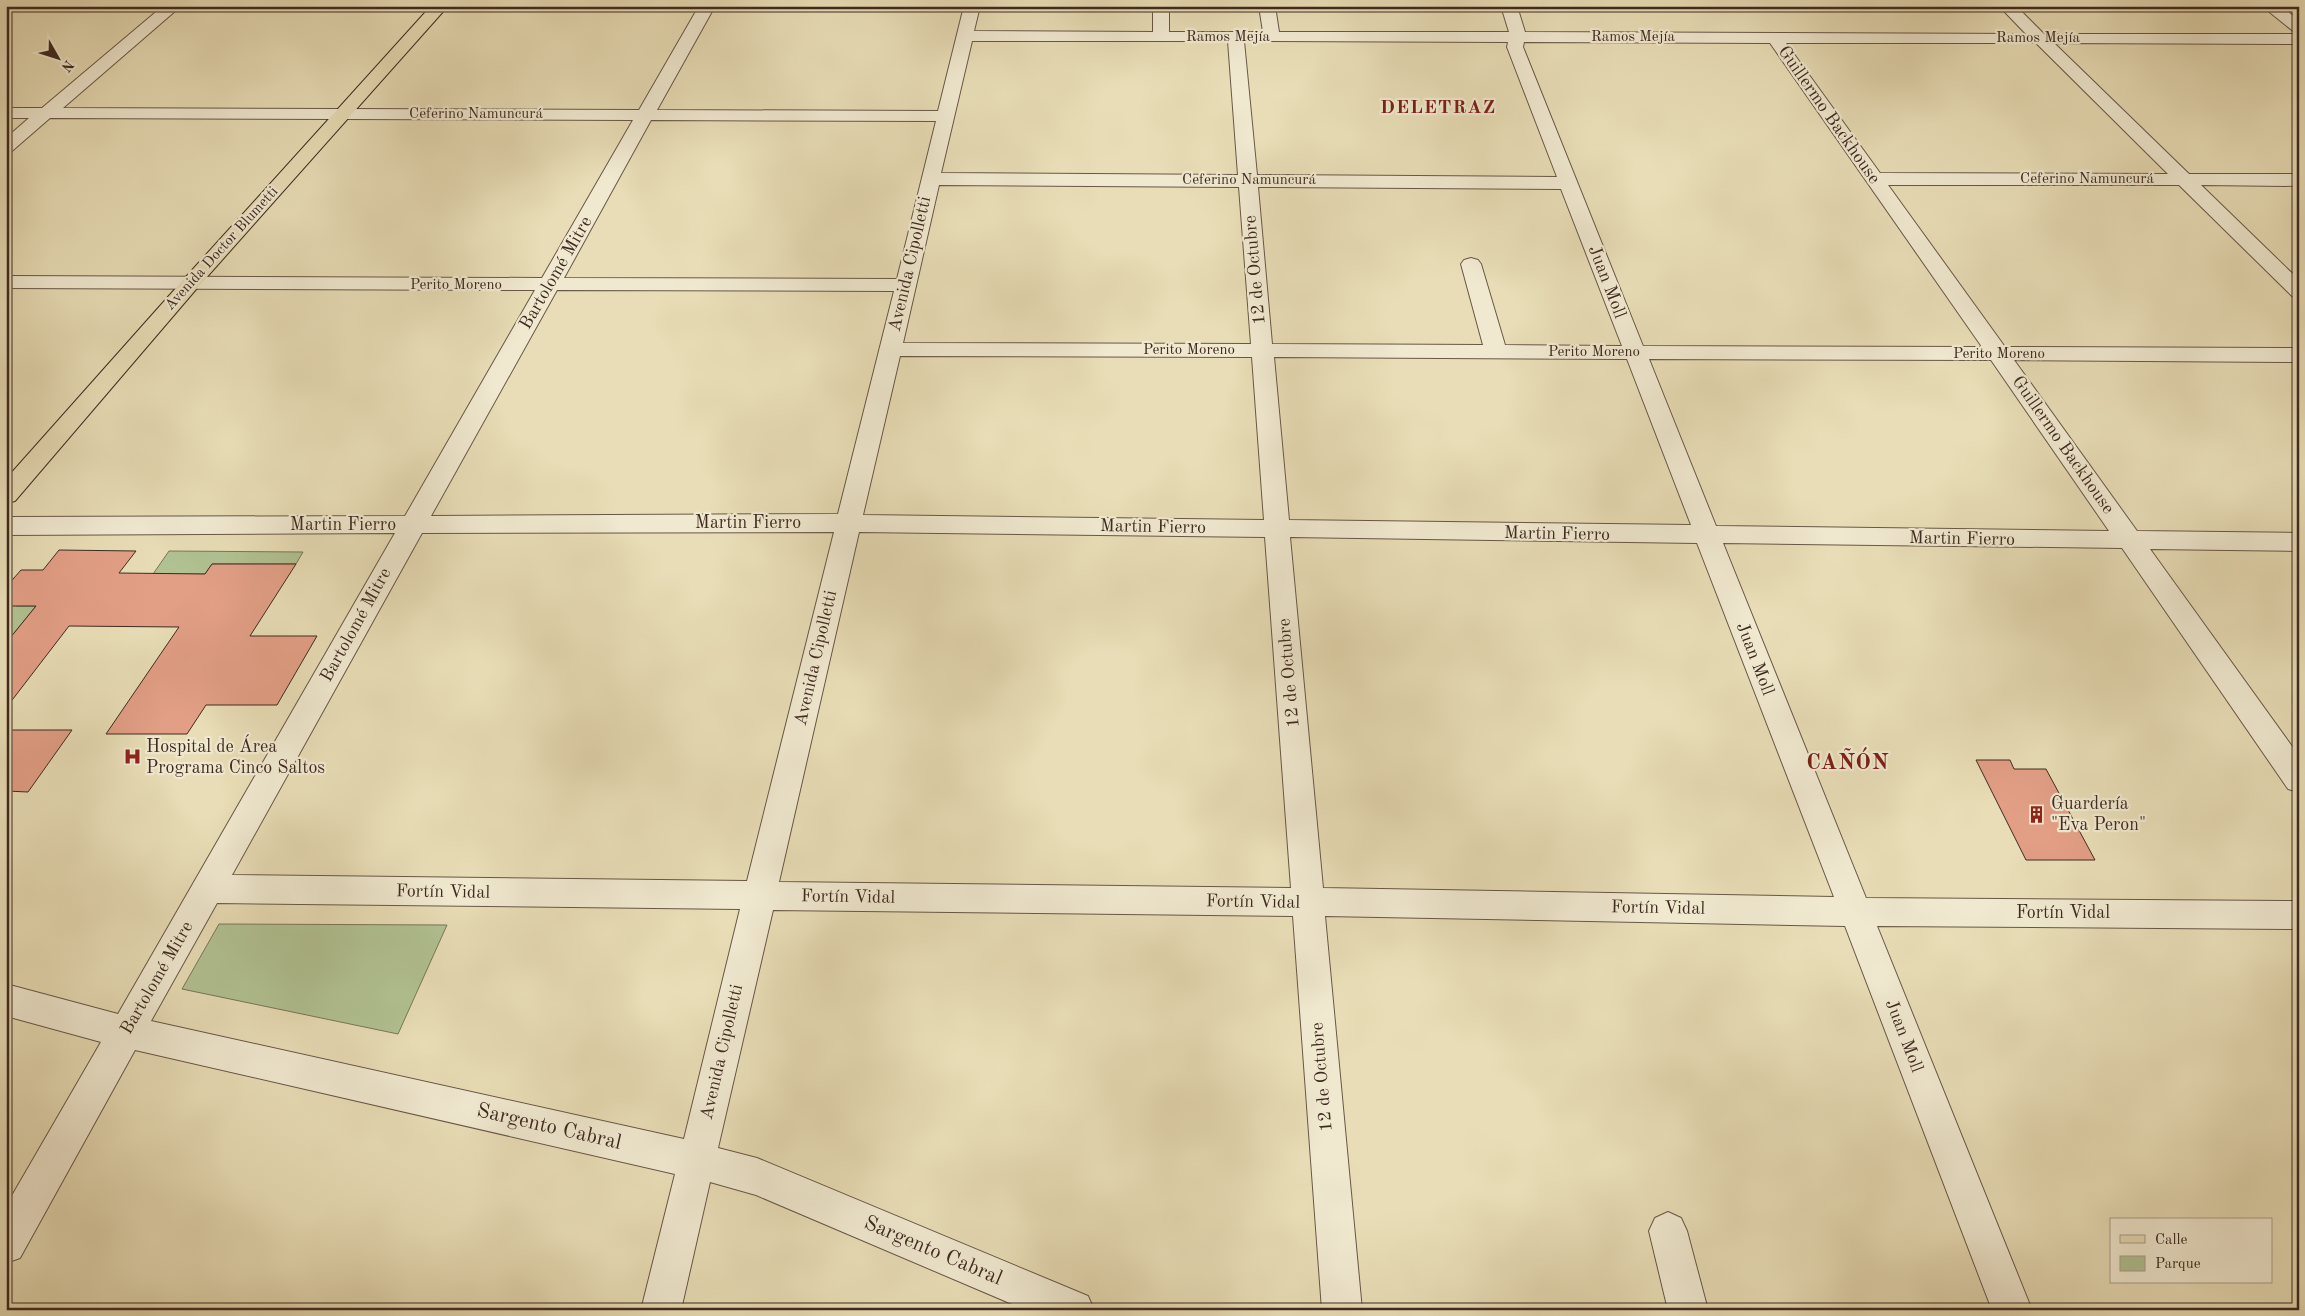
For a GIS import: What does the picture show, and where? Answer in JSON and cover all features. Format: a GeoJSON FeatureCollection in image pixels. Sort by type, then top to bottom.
{"type":"FeatureCollection","features":[{"type":"Feature","properties":{"kind":"main road","name":"Avenida Doctor Blumetti"},"geometry":{"type":"LineString","coordinates":[[6,495],[191,283],[440,6]]}},
{"type":"Feature","properties":{"kind":"street"},"geometry":{"type":"LineString","coordinates":[[6,147],[173,6]]}},
{"type":"Feature","properties":{"kind":"street","name":"Bartolomé Mitre"},"geometry":{"type":"LineString","coordinates":[[6,1244],[706,6]]}},
{"type":"Feature","properties":{"kind":"street","name":"Avenida Cipolletti"},"geometry":{"type":"LineString","coordinates":[[661,1310],[972,6]]}},
{"type":"Feature","properties":{"kind":"street"},"geometry":{"type":"LineString","coordinates":[[1161,6],[1161,36]]}},
{"type":"Feature","properties":{"kind":"street"},"geometry":{"type":"LineString","coordinates":[[1267,6],[1272,37]]}},
{"type":"Feature","properties":{"kind":"street","name":"Juan Moll"},"geometry":{"type":"LineString","coordinates":[[1509,6],[1517,29],[1515,47],[2012,1310]]}},
{"type":"Feature","properties":{"kind":"street"},"geometry":{"type":"LineString","coordinates":[[2007,6],[2299,292]]}},
{"type":"Feature","properties":{"kind":"street"},"geometry":{"type":"LineString","coordinates":[[2270,6],[2299,28]]}},
{"type":"Feature","properties":{"kind":"street","name":"Ramos Mejía"},"geometry":{"type":"LineString","coordinates":[[966,36],[2299,39]]}},
{"type":"Feature","properties":{"kind":"street","name":"12 de Octubre"},"geometry":{"type":"LineString","coordinates":[[1236,37],[1342,1310]]}},
{"type":"Feature","properties":{"kind":"street","name":"Guillermo Backhouse"},"geometry":{"type":"LineString","coordinates":[[1775,38],[2299,780]]}},
{"type":"Feature","properties":{"kind":"street","name":"Ceferino Namuncurá"},"geometry":{"type":"LineString","coordinates":[[6,113],[946,116]]}},
{"type":"Feature","properties":{"kind":"street","name":"Ceferino Namuncurá"},"geometry":{"type":"LineString","coordinates":[[1875,180],[2183,178],[2299,180]]}},
{"type":"Feature","properties":{"kind":"street","name":"Ceferino Namuncurá"},"geometry":{"type":"LineString","coordinates":[[930,179],[1568,183]]}},
{"type":"Feature","properties":{"kind":"street"},"geometry":{"type":"LineString","coordinates":[[1471,264],[1496,352]]}},
{"type":"Feature","properties":{"kind":"street","name":"Perito Moreno"},"geometry":{"type":"LineString","coordinates":[[6,282],[905,285]]}},
{"type":"Feature","properties":{"kind":"street","name":"Perito Moreno"},"geometry":{"type":"LineString","coordinates":[[890,349],[2299,355]]}},
{"type":"Feature","properties":{"kind":"street","name":"Martin Fierro"},"geometry":{"type":"LineString","coordinates":[[6,526],[848,523],[2131,542],[2299,542]]}},
{"type":"Feature","properties":{"kind":"street","name":"Fortín Vidal"},"geometry":{"type":"LineString","coordinates":[[207,889],[1308,902],[1855,912],[2299,915]]}},
{"type":"Feature","properties":{"kind":"street","name":"Sargento Cabral"},"geometry":{"type":"LineString","coordinates":[[6,1000],[126,1032],[696,1160],[757,1177],[1074,1310]]}},
{"type":"Feature","properties":{"kind":"street"},"geometry":{"type":"LineString","coordinates":[[1668,1232],[1688,1310]]}},
{"type":"Feature","properties":{"kind":"green space"},"geometry":{"type":"Polygon","coordinates":[[[169,551],[303,552],[296,564],[212,564],[205,574],[153,574],[169,551]]]}},
{"type":"Feature","properties":{"kind":"green space"},"geometry":{"type":"Polygon","coordinates":[[[6,587],[16,606],[36,606],[6,643],[6,587]]]}},
{"type":"Feature","properties":{"kind":"green space"},"geometry":{"type":"Polygon","coordinates":[[[219,924],[447,925],[398,1034],[182,989],[219,924]]]}},
{"type":"Feature","properties":{"kind":"building"},"geometry":{"type":"Polygon","coordinates":[[[59,550],[136,551],[119,573],[205,574],[212,564],[296,564],[250,636],[317,636],[277,705],[206,705],[187,734],[106,734],[179,627],[69,626],[6,708],[6,643],[36,606],[6,606],[6,587],[21,570],[43,570],[59,550]]]}},
{"type":"Feature","properties":{"kind":"building"},"geometry":{"type":"Polygon","coordinates":[[[6,730],[72,730],[28,792],[6,791],[6,730]]]}},
{"type":"Feature","properties":{"kind":"building","name":"Guardería \"Eva Peron\""},"geometry":{"type":"Polygon","coordinates":[[[1976,760],[2010,760],[2014,769],[2046,769],[2095,860],[2026,860],[1976,760]]]}},
{"type":"Feature","properties":{"kind":"place","name":"Hospital de Área Programa Cinco Saltos"},"geometry":{"type":"Point","coordinates":[132,757]}},
{"type":"Feature","properties":{"kind":"place","name":"Guardería \"Eva Peron\""},"geometry":{"type":"Point","coordinates":[2037,814]}},
{"type":"Feature","properties":{"kind":"district","name":"DELETRAZ"},"geometry":{"type":"Point","coordinates":[1438,108]}},
{"type":"Feature","properties":{"kind":"district","name":"CAÑÓN"},"geometry":{"type":"Point","coordinates":[1848,763]}}]}
